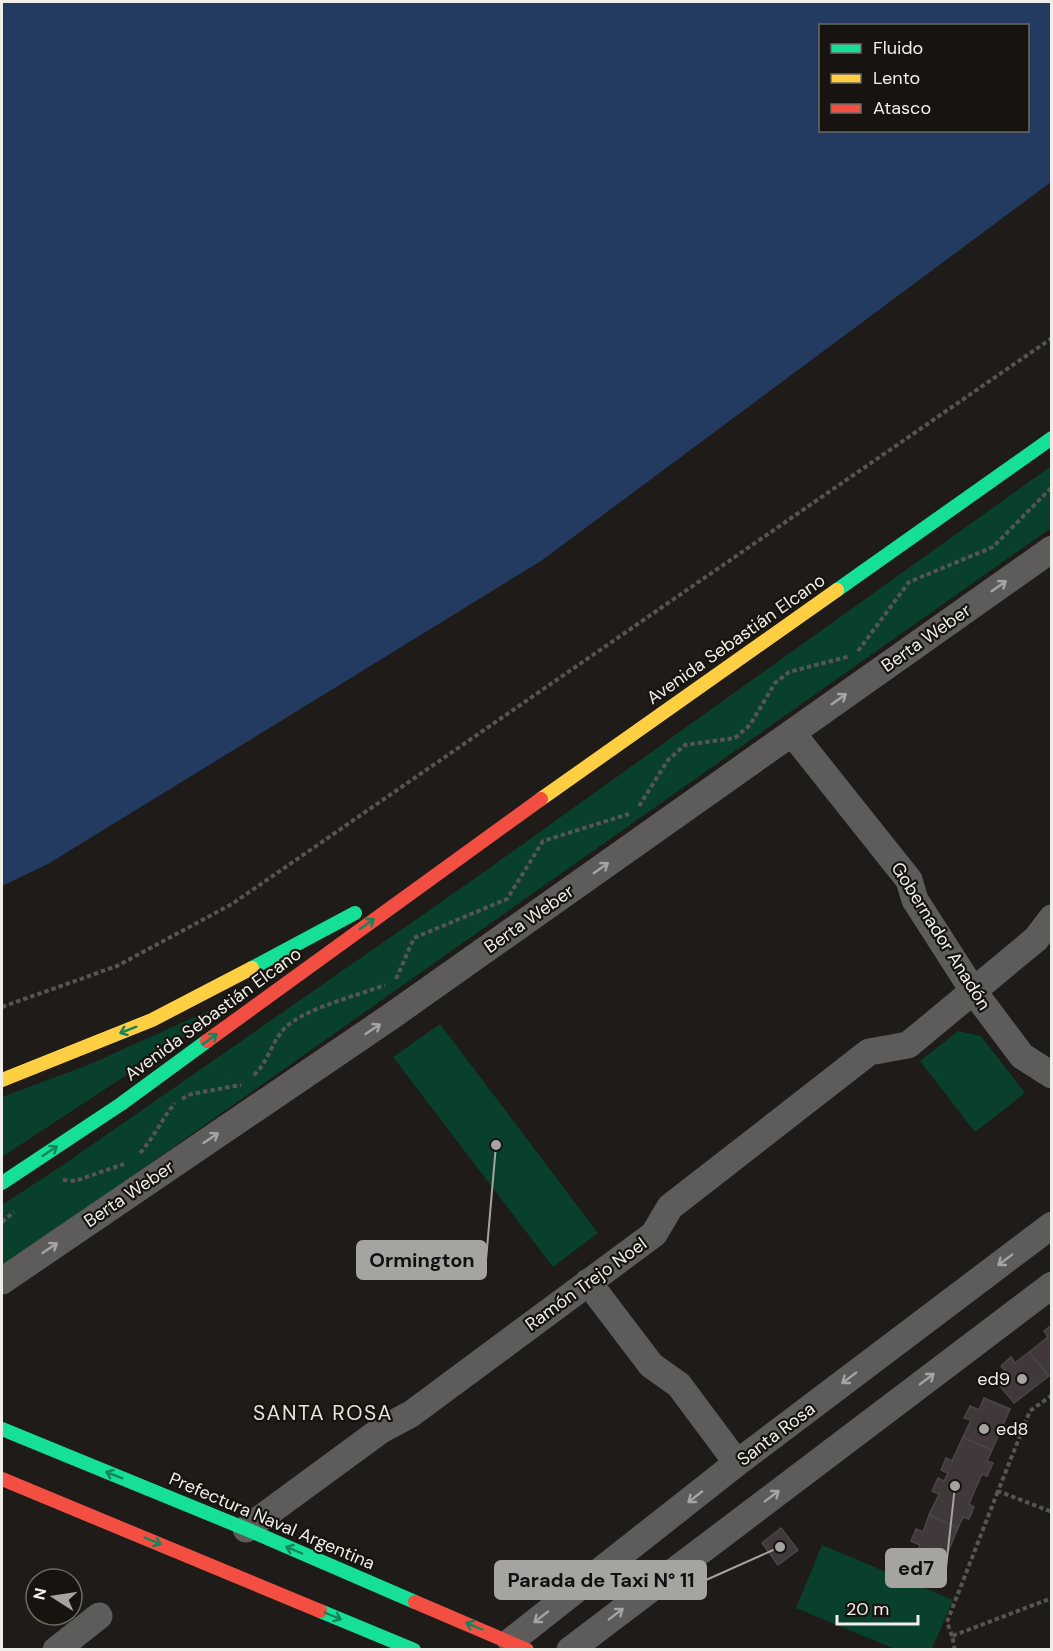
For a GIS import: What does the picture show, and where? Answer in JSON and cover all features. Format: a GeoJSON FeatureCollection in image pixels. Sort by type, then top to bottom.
{"type":"FeatureCollection","features":[{"type":"Feature","properties":{"kind":"main road","name":"Avenida Sebastián Elcano"},"geometry":{"type":"LineString","coordinates":[[2,1184],[121,1104],[442,869],[1052,438]]}},
{"type":"Feature","properties":{"kind":"main road","name":"Avenida Sebastián Elcano"},"geometry":{"type":"LineString","coordinates":[[2,1080],[152,1020],[442,869]]}},
{"type":"Feature","properties":{"kind":"main road","name":"Prefectura Naval Argentina"},"geometry":{"type":"LineString","coordinates":[[2,1429],[246,1529],[514,1647]]}},
{"type":"Feature","properties":{"kind":"main road"},"geometry":{"type":"LineString","coordinates":[[2,1479],[414,1650]]}},
{"type":"Feature","properties":{"kind":"street","name":"Berta Weber"},"geometry":{"type":"LineString","coordinates":[[2,1281],[393,1015],[1052,549]]}},
{"type":"Feature","properties":{"kind":"street","name":"Gobernador Anadón"},"geometry":{"type":"LineString","coordinates":[[792,733],[909,880],[915,900],[974,992],[1022,1056],[1052,1075]]}},
{"type":"Feature","properties":{"kind":"street","name":"Ramón Trejo Noel"},"geometry":{"type":"LineString","coordinates":[[246,1529],[381,1430],[411,1414],[654,1234],[670,1207],[869,1052],[908,1045],[1036,939],[1052,918]]}},
{"type":"Feature","properties":{"kind":"street","name":"Santa Rosa"},"geometry":{"type":"LineString","coordinates":[[514,1647],[737,1463],[1052,1225]]}},
{"type":"Feature","properties":{"kind":"street"},"geometry":{"type":"LineString","coordinates":[[588,1282],[651,1365],[679,1385],[737,1463]]}},
{"type":"Feature","properties":{"kind":"street"},"geometry":{"type":"LineString","coordinates":[[570,1650],[1052,1285]]}},
{"type":"Feature","properties":{"kind":"street"},"geometry":{"type":"LineString","coordinates":[[56,1650],[99,1616]]}},
{"type":"Feature","properties":{"kind":"path"},"geometry":{"type":"LineString","coordinates":[[2,1007],[117,966],[232,904],[1052,338]]}},
{"type":"Feature","properties":{"kind":"path"},"geometry":{"type":"LineString","coordinates":[[395,981],[414,938],[507,899],[543,841],[636,811],[675,752],[685,745],[735,738],[750,725],[775,683],[789,672],[855,655],[909,582],[993,547],[1052,487]]}},
{"type":"Feature","properties":{"kind":"path"},"geometry":{"type":"LineString","coordinates":[[138,1154],[158,1132],[163,1119],[175,1104],[191,1094],[240,1086],[247,1081],[262,1067],[276,1039],[285,1027],[323,1007],[386,985]]}},
{"type":"Feature","properties":{"kind":"path"},"geometry":{"type":"LineString","coordinates":[[55,1185],[64,1179],[75,1181],[132,1161]]}},
{"type":"Feature","properties":{"kind":"path"},"geometry":{"type":"LineString","coordinates":[[2,1222],[20,1206]]}},
{"type":"Feature","properties":{"kind":"path"},"geometry":{"type":"LineString","coordinates":[[955,1650],[947,1622],[1030,1411],[1052,1395]]}},
{"type":"Feature","properties":{"kind":"path"},"geometry":{"type":"LineString","coordinates":[[998,1491],[1052,1512]]}},
{"type":"Feature","properties":{"kind":"path"},"geometry":{"type":"LineString","coordinates":[[951,1636],[1052,1598]]}},
{"type":"Feature","properties":{"kind":"green space"},"geometry":{"type":"Polygon","coordinates":[[[1051,466],[1051,528],[2,1268],[2,1205],[477,877],[1051,466]]]}},
{"type":"Feature","properties":{"kind":"green space"},"geometry":{"type":"Polygon","coordinates":[[[235,999],[237,1002],[2,1157],[2,1097],[88,1065],[235,999]]]}},
{"type":"Feature","properties":{"kind":"green space"},"geometry":{"type":"Polygon","coordinates":[[[440,1024],[598,1233],[553,1267],[393,1057],[440,1024]]]}},
{"type":"Feature","properties":{"kind":"green space"},"geometry":{"type":"Polygon","coordinates":[[[958,1031],[981,1036],[1025,1093],[975,1132],[920,1061],[958,1031]]]}},
{"type":"Feature","properties":{"kind":"green space"},"geometry":{"type":"Polygon","coordinates":[[[822,1545],[953,1600],[932,1649],[895,1649],[796,1608],[822,1545]]]}},
{"type":"Feature","properties":{"kind":"water"},"geometry":{"type":"Polygon","coordinates":[[[2,2],[1051,2],[1051,182],[541,561],[48,864],[2,886],[2,2]]]}},
{"type":"Feature","properties":{"kind":"building"},"geometry":{"type":"Polygon","coordinates":[[[1052,1325],[1052,1374],[1049,1376],[1029,1352],[1048,1337],[1044,1331],[1052,1325]]]}},
{"type":"Feature","properties":{"kind":"building","name":"ed9"},"geometry":{"type":"Polygon","coordinates":[[[1029,1352],[1049,1376],[1014,1403],[996,1381],[1007,1373],[1001,1366],[1011,1357],[1015,1363],[1029,1352]]]}},
{"type":"Feature","properties":{"kind":"building","name":"ed8"},"geometry":{"type":"Polygon","coordinates":[[[984,1398],[1010,1409],[992,1450],[963,1437],[971,1420],[964,1418],[970,1406],[979,1410],[984,1398]]]}},
{"type":"Feature","properties":{"kind":"building"},"geometry":{"type":"Polygon","coordinates":[[[963,1437],[992,1450],[987,1461],[993,1463],[987,1476],[982,1474],[969,1504],[974,1507],[969,1519],[963,1517],[958,1528],[929,1515],[939,1494],[932,1491],[938,1478],[944,1481],[948,1473],[941,1470],[946,1458],[952,1461],[963,1437]]]}},
{"type":"Feature","properties":{"kind":"building"},"geometry":{"type":"Polygon","coordinates":[[[929,1515],[958,1528],[941,1569],[915,1558],[920,1545],[911,1541],[916,1529],[923,1532],[929,1515]]]}},
{"type":"Feature","properties":{"kind":"building"},"geometry":{"type":"Polygon","coordinates":[[[781,1528],[798,1550],[778,1565],[762,1543],[781,1528]]]}},
{"type":"Feature","properties":{"kind":"traffic: fast"},"geometry":{"type":"LineString","coordinates":[[837,590],[1052,438]]}},
{"type":"Feature","properties":{"kind":"traffic: fast"},"geometry":{"type":"LineString","coordinates":[[252,968],[355,913]]}},
{"type":"Feature","properties":{"kind":"traffic: fast"},"geometry":{"type":"LineString","coordinates":[[2,1183],[121,1104],[207,1041]]}},
{"type":"Feature","properties":{"kind":"traffic: fast"},"geometry":{"type":"LineString","coordinates":[[2,1429],[246,1529],[415,1602]]}},
{"type":"Feature","properties":{"kind":"traffic: fast"},"geometry":{"type":"LineString","coordinates":[[320,1611],[414,1650]]}},
{"type":"Feature","properties":{"kind":"traffic: slow"},"geometry":{"type":"LineString","coordinates":[[541,799],[837,590]]}},
{"type":"Feature","properties":{"kind":"traffic: slow"},"geometry":{"type":"LineString","coordinates":[[2,1080],[152,1020],[252,968]]}},
{"type":"Feature","properties":{"kind":"traffic: jam"},"geometry":{"type":"LineString","coordinates":[[207,1041],[541,799]]}},
{"type":"Feature","properties":{"kind":"traffic: jam"},"geometry":{"type":"LineString","coordinates":[[2,1479],[320,1611]]}},
{"type":"Feature","properties":{"kind":"traffic: jam"},"geometry":{"type":"LineString","coordinates":[[415,1602],[527,1650]]}},
{"type":"Feature","properties":{"kind":"place","name":"Ormington"},"geometry":{"type":"Point","coordinates":[496,1145]}},
{"type":"Feature","properties":{"kind":"place","name":"ed9"},"geometry":{"type":"Point","coordinates":[1022,1379]}},
{"type":"Feature","properties":{"kind":"place","name":"ed8"},"geometry":{"type":"Point","coordinates":[984,1429]}},
{"type":"Feature","properties":{"kind":"place","name":"ed7"},"geometry":{"type":"Point","coordinates":[955,1486]}},
{"type":"Feature","properties":{"kind":"place","name":"Parada de Taxi N° 11"},"geometry":{"type":"Point","coordinates":[780,1547]}},
{"type":"Feature","properties":{"kind":"district","name":"SANTA ROSA"},"geometry":{"type":"Point","coordinates":[323,1413]}}]}
